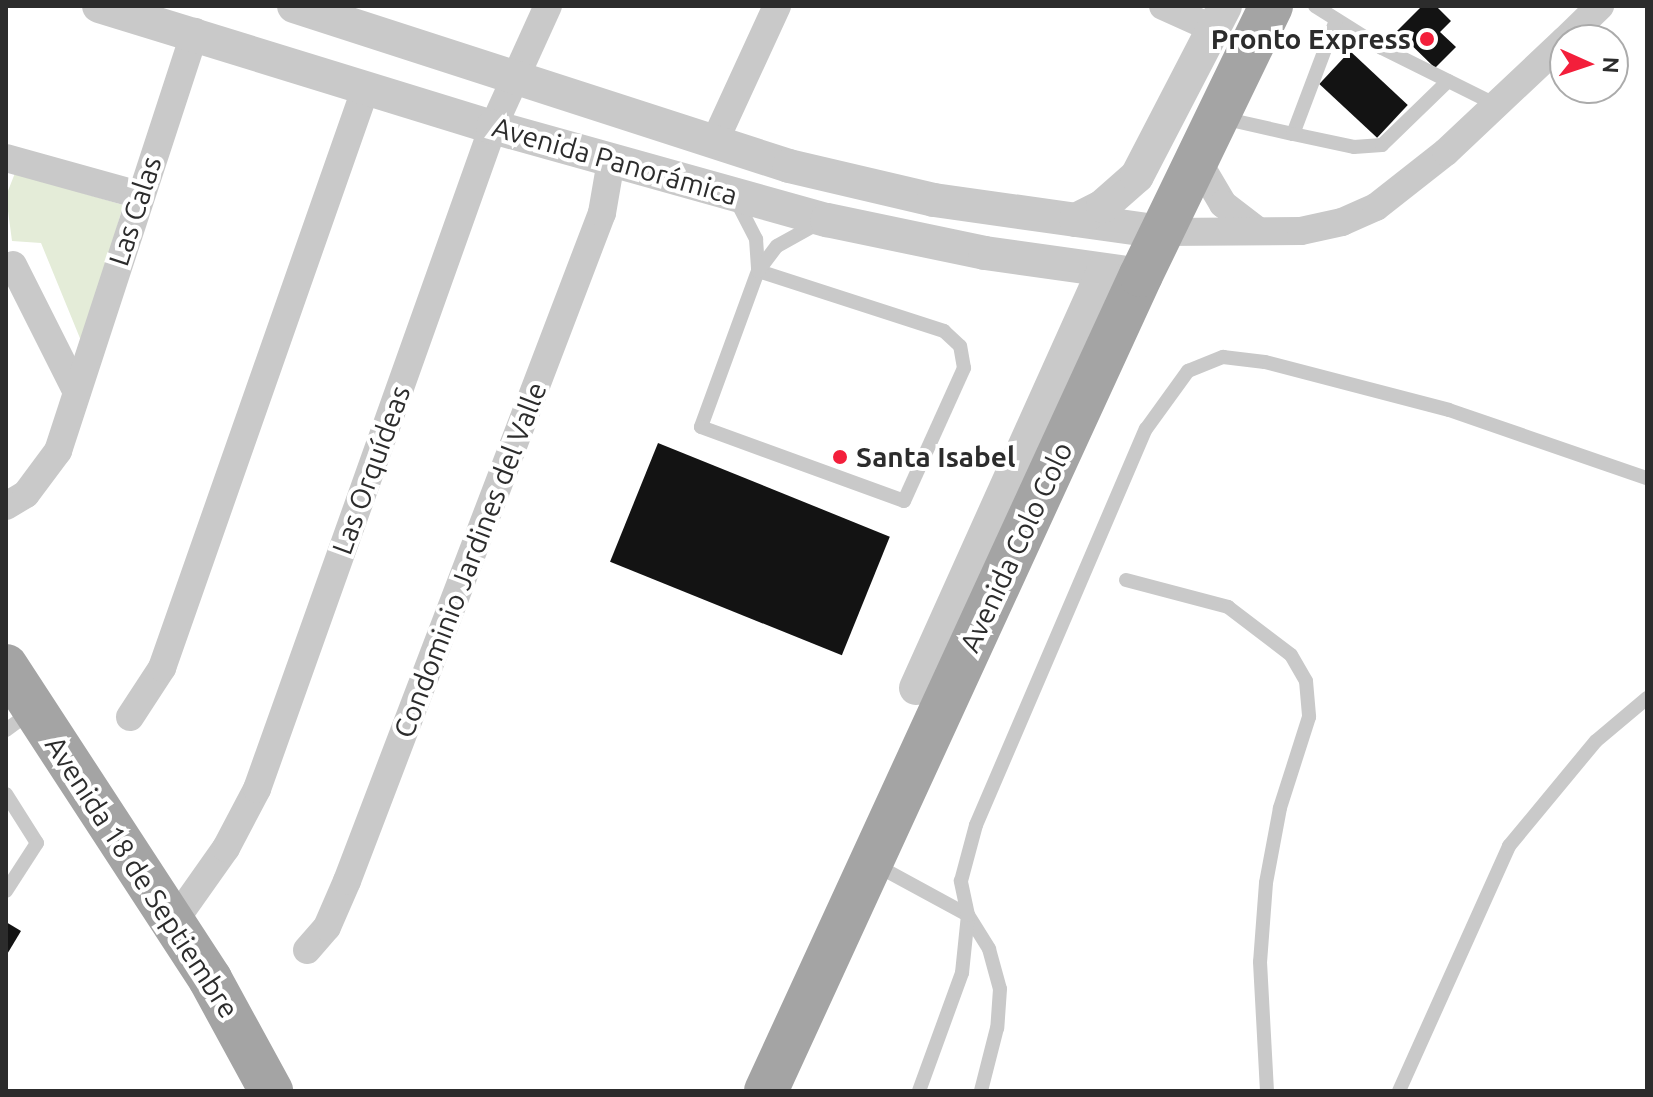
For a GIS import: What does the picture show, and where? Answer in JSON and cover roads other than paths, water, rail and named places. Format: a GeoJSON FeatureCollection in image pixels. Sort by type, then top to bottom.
{"type":"FeatureCollection","features":[{"type":"Feature","properties":{"kind":"main road","name":"Avenida Colo Colo"},"geometry":{"type":"LineString","coordinates":[[766,1091],[870,862],[1122,273],[1162,232],[1271,6]]}},
{"type":"Feature","properties":{"kind":"main road","name":"Avenida 18 de Septiembre"},"geometry":{"type":"LineString","coordinates":[[13,694],[173,923],[271,1091]]}},
{"type":"Feature","properties":{"kind":"street","name":"Avenida Panorámica"},"geometry":{"type":"LineString","coordinates":[[99,6],[195,32],[493,127],[827,220],[985,253],[1122,273]]}},
{"type":"Feature","properties":{"kind":"street","name":"Avenida Panorámica"},"geometry":{"type":"LineString","coordinates":[[294,6],[338,12],[515,77],[714,143],[878,189],[1162,232],[1301,231],[1342,222],[1376,207],[1497,105],[1549,55]]}},
{"type":"Feature","properties":{"kind":"street","name":"Las Orquídeas"},"geometry":{"type":"LineString","coordinates":[[173,923],[226,848],[257,789],[493,127],[548,6]]}},
{"type":"Feature","properties":{"kind":"street"},"geometry":{"type":"LineString","coordinates":[[714,143],[777,6]]}},
{"type":"Feature","properties":{"kind":"street"},"geometry":{"type":"LineString","coordinates":[[1076,220],[1103,206],[1137,176],[1219,18],[1163,6]]}},
{"type":"Feature","properties":{"kind":"street","name":"Avenida Panorámica"},"geometry":{"type":"LineString","coordinates":[[1581,24],[1600,6]]}},
{"type":"Feature","properties":{"kind":"street","name":"Las Calas"},"geometry":{"type":"LineString","coordinates":[[6,506],[26,494],[58,451],[139,195],[195,32]]}},
{"type":"Feature","properties":{"kind":"street"},"geometry":{"type":"LineString","coordinates":[[130,717],[162,668],[366,87]]}},
{"type":"Feature","properties":{"kind":"street"},"geometry":{"type":"LineString","coordinates":[[6,158],[139,195]]}},
{"type":"Feature","properties":{"kind":"street"},"geometry":{"type":"LineString","coordinates":[[1197,160],[1223,204],[1258,231]]}},
{"type":"Feature","properties":{"kind":"street","name":"Condominio Jardines del Valle"},"geometry":{"type":"LineString","coordinates":[[307,950],[327,927],[353,866],[602,213],[611,161]]}},
{"type":"Feature","properties":{"kind":"street"},"geometry":{"type":"LineString","coordinates":[[13,265],[77,392]]}},
{"type":"Feature","properties":{"kind":"street","name":"Avenida Colo Colo"},"geometry":{"type":"LineString","coordinates":[[916,688],[1122,273]]}},
{"type":"Feature","properties":{"kind":"lane"},"geometry":{"type":"LineString","coordinates":[[1315,6],[1497,105]]}},
{"type":"Feature","properties":{"kind":"lane"},"geometry":{"type":"LineString","coordinates":[[1293,134],[1336,20]]}},
{"type":"Feature","properties":{"kind":"lane"},"geometry":{"type":"LineString","coordinates":[[1218,117],[1354,147],[1382,145],[1448,81]]}},
{"type":"Feature","properties":{"kind":"lane"},"geometry":{"type":"LineString","coordinates":[[731,194],[748,216],[756,239],[758,271],[701,427],[904,501],[964,368],[960,346],[944,331],[758,271]]}},
{"type":"Feature","properties":{"kind":"lane"},"geometry":{"type":"LineString","coordinates":[[758,271],[799,231],[827,220]]}},
{"type":"Feature","properties":{"kind":"lane"},"geometry":{"type":"LineString","coordinates":[[919,1091],[962,973],[968,915],[961,881],[976,825],[1140,442],[1168,393],[1188,371],[1223,357],[1265,362],[1449,410],[1647,478]]}},
{"type":"Feature","properties":{"kind":"lane"},"geometry":{"type":"LineString","coordinates":[[1126,580],[1228,607],[1291,655],[1306,681],[1309,717],[1280,808],[1266,883],[1260,962],[1267,1091]]}},
{"type":"Feature","properties":{"kind":"lane"},"geometry":{"type":"LineString","coordinates":[[1399,1091],[1509,846],[1596,741],[1647,698]]}},
{"type":"Feature","properties":{"kind":"lane"},"geometry":{"type":"LineString","coordinates":[[6,794],[37,843],[6,891]]}},
{"type":"Feature","properties":{"kind":"lane"},"geometry":{"type":"LineString","coordinates":[[870,862],[968,915],[989,949],[1000,989],[997,1028],[981,1091]]}},
{"type":"Feature","properties":{"kind":"place","name":"Pronto Express"},"geometry":{"type":"Point","coordinates":[1427,39]}},
{"type":"Feature","properties":{"kind":"place","name":"Santa Isabel"},"geometry":{"type":"Point","coordinates":[840,457]}}]}
